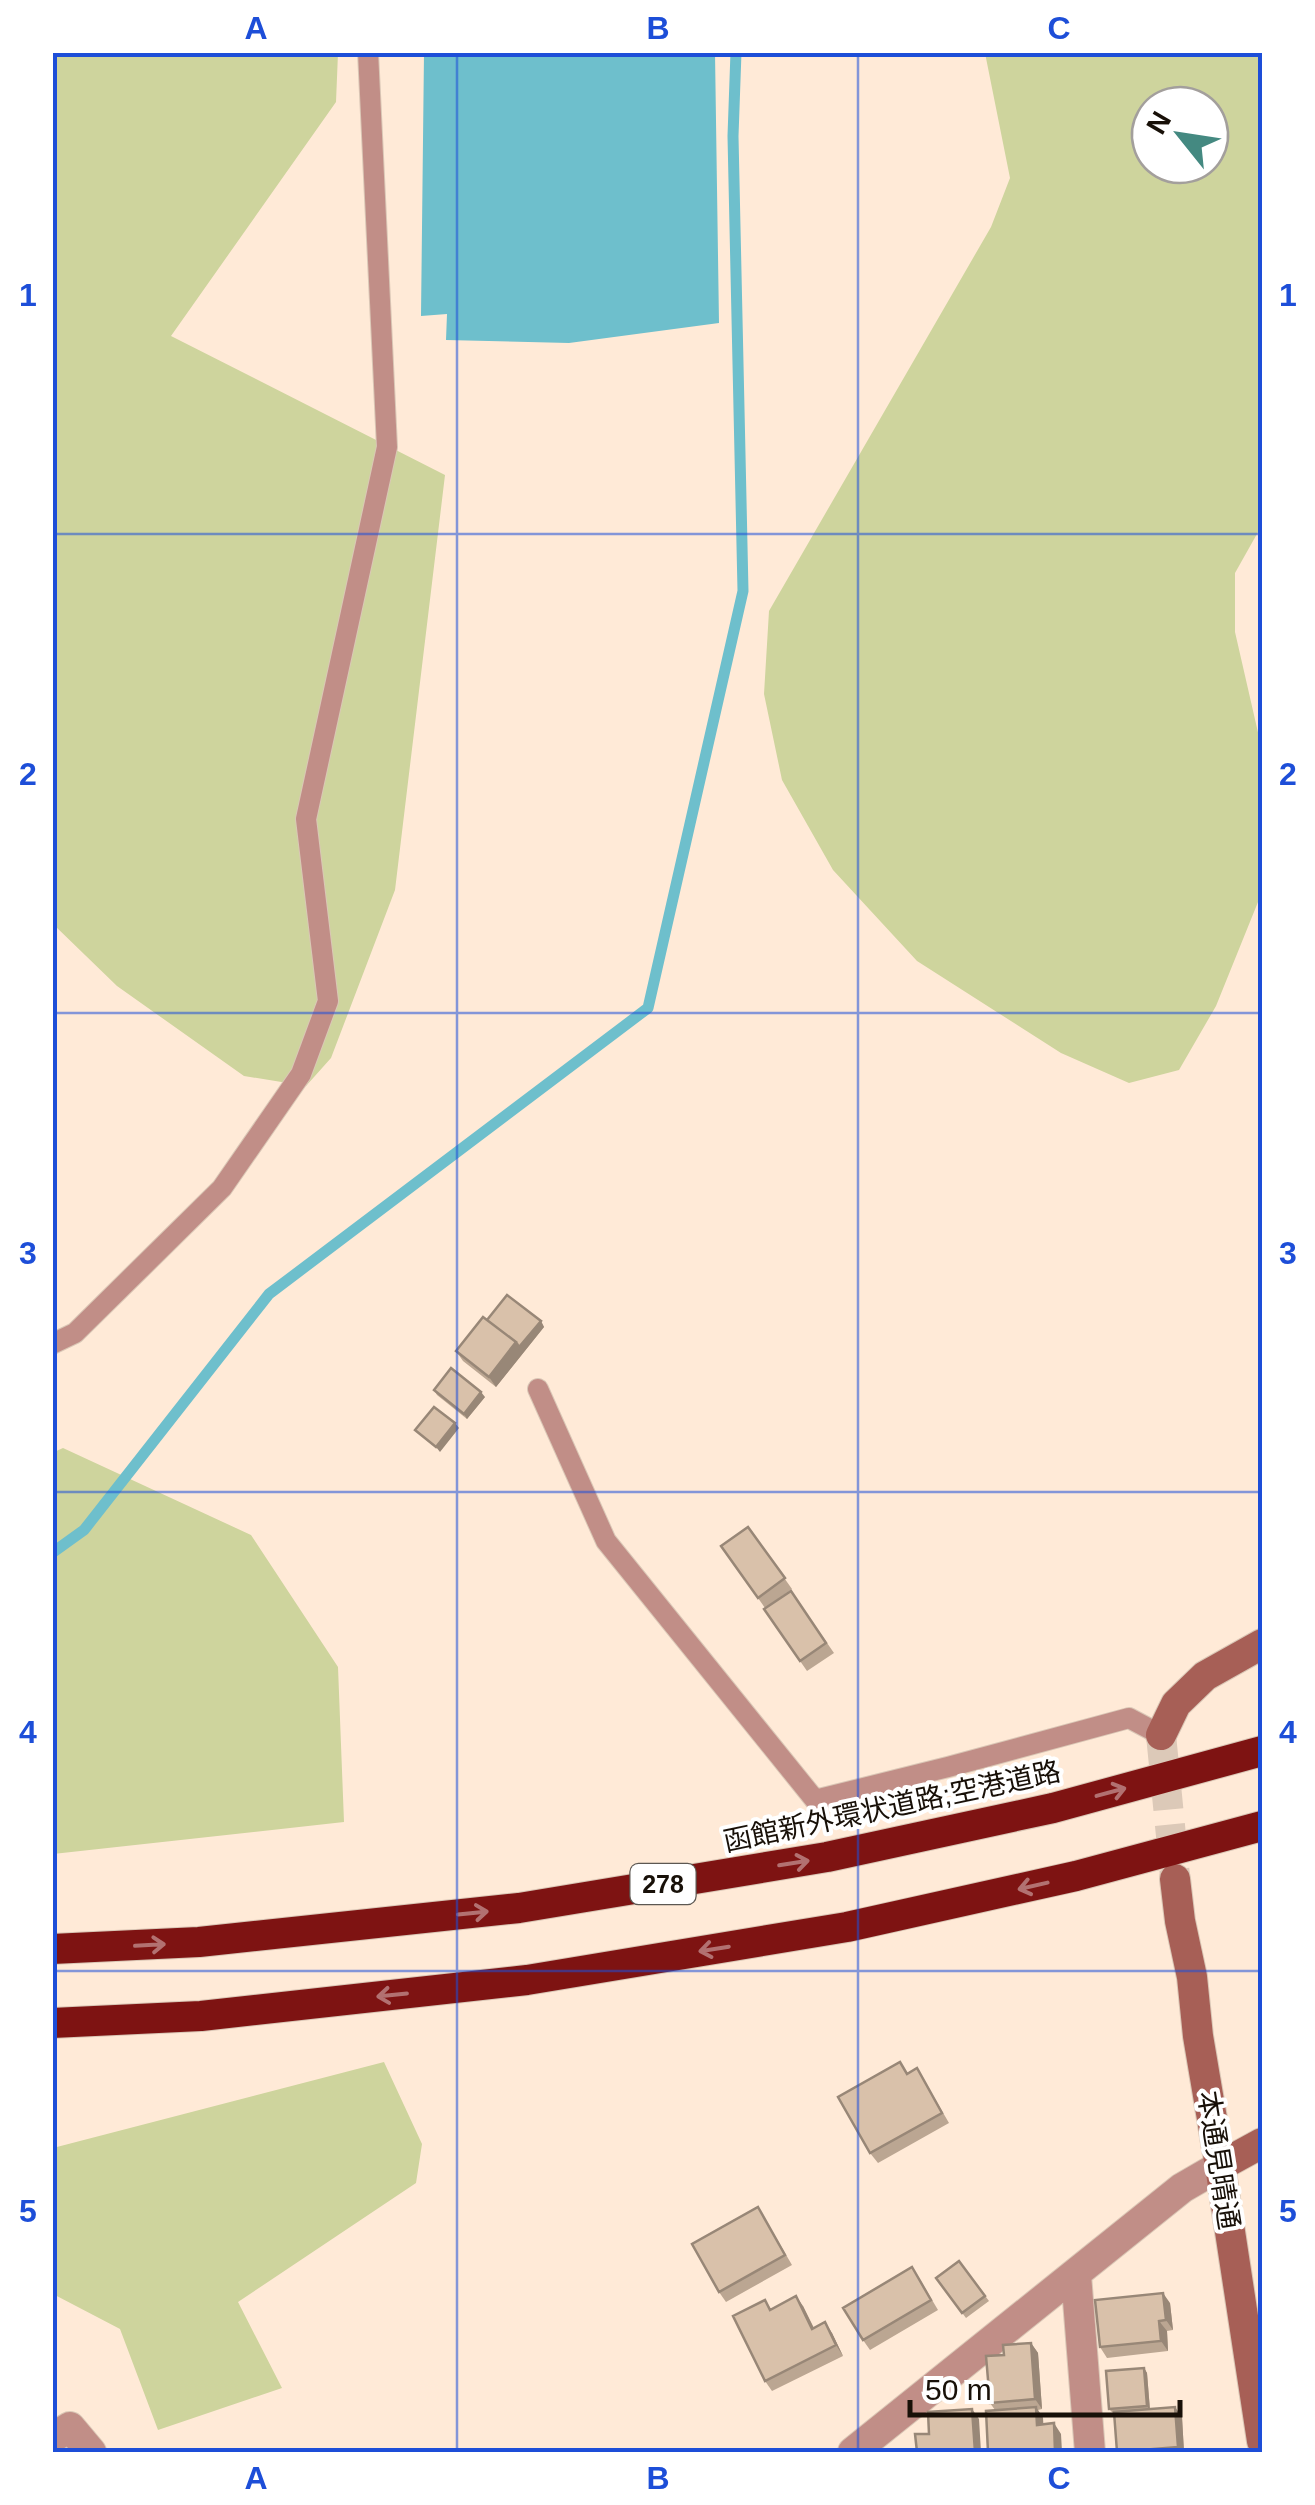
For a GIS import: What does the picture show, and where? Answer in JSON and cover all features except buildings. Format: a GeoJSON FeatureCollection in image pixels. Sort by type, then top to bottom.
{"type":"FeatureCollection","features":[{"type":"Feature","properties":{"kind":"highway","name":"函館新外環状道路;空港道路"},"geometry":{"type":"LineString","coordinates":[[52,1949],[199,1942],[538,1905],[827,1858],[1053,1808],[1262,1751]]}},
{"type":"Feature","properties":{"kind":"highway"},"geometry":{"type":"LineString","coordinates":[[52,2023],[200,2016],[546,1977],[846,1927],[1076,1876],[1262,1826]]}},
{"type":"Feature","properties":{"kind":"street"},"geometry":{"type":"LineString","coordinates":[[1160,1735],[1176,1704],[1205,1676],[1262,1644]]}},
{"type":"Feature","properties":{"kind":"street","name":"本通見晴通"},"geometry":{"type":"LineString","coordinates":[[1176,1879],[1262,2441]]}},
{"type":"Feature","properties":{"kind":"street"},"geometry":{"type":"LineString","coordinates":[[856,2451],[1182,2188],[1262,2143]]}},
{"type":"Feature","properties":{"kind":"street"},"geometry":{"type":"LineString","coordinates":[[1076,2274],[1090,2452]]}},
{"type":"Feature","properties":{"kind":"street"},"geometry":{"type":"LineString","coordinates":[[52,2438],[70,2427],[91,2452]]}},
{"type":"Feature","properties":{"kind":"lane"},"geometry":{"type":"LineString","coordinates":[[52,1344],[75,1333],[222,1188],[301,1074],[328,1001],[306,819],[386,447],[368,52]]}},
{"type":"Feature","properties":{"kind":"lane"},"geometry":{"type":"LineString","coordinates":[[538,1390],[606,1541],[814,1800],[1129,1718],[1160,1735]]}},
{"type":"Feature","properties":{"kind":"green space"},"geometry":{"type":"Polygon","coordinates":[[[52,53],[338,53],[336,102],[171,336],[445,475],[395,890],[331,1058],[306,1086],[244,1076],[117,986],[53,924],[52,53]]]}},
{"type":"Feature","properties":{"kind":"green space"},"geometry":{"type":"Polygon","coordinates":[[[985,53],[1262,53],[1262,525],[1235,573],[1235,632],[1262,750],[1262,867],[1258,902],[1216,1006],[1179,1070],[1129,1083],[1061,1053],[917,961],[833,870],[782,780],[764,694],[769,611],[991,227],[1010,178],[985,53]]]}},
{"type":"Feature","properties":{"kind":"green space"},"geometry":{"type":"Polygon","coordinates":[[[63,1448],[251,1535],[338,1667],[344,1822],[53,1854],[52,1453],[63,1448]]]}},
{"type":"Feature","properties":{"kind":"green space"},"geometry":{"type":"Polygon","coordinates":[[[384,2062],[422,2144],[416,2183],[238,2302],[282,2388],[158,2430],[120,2329],[53,2294],[53,2148],[384,2062]]]}},
{"type":"Feature","properties":{"kind":"water"},"geometry":{"type":"Polygon","coordinates":[[[424,53],[715,53],[719,323],[569,343],[446,340],[447,314],[421,316],[424,53]]]}},
{"type":"Feature","properties":{"kind":"waterway"},"geometry":{"type":"LineString","coordinates":[[52,1553],[84,1530],[269,1294],[648,1008],[743,591],[733,136],[736,52]]}},
{"type":"Feature","properties":{"kind":"tunnel"},"geometry":{"type":"LineString","coordinates":[[1161,1735],[1175,1876]]}}]}
